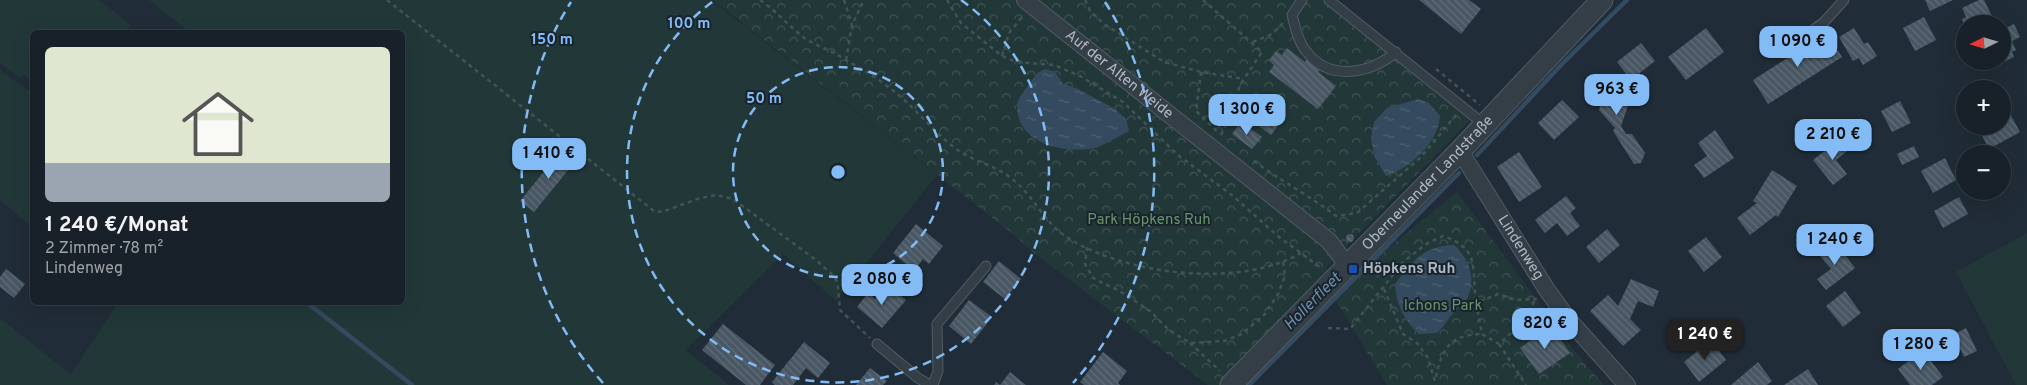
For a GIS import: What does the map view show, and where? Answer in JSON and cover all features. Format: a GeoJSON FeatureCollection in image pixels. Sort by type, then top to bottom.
{"type":"FeatureCollection","features":[{"type":"Feature","properties":{"kind":"street","name":"Oberneulander Landstraße"},"geometry":{"type":"LineString","coordinates":[[1233,384],[1460,151],[1602,0]]}},
{"type":"Feature","properties":{"kind":"street","name":"Auf der Alten Weide"},"geometry":{"type":"LineString","coordinates":[[1028,2],[1329,241],[1341,273]]}},
{"type":"Feature","properties":{"kind":"street","name":"Lindenweg"},"geometry":{"type":"LineString","coordinates":[[1460,151],[1568,319],[1627,385]]}},
{"type":"Feature","properties":{"kind":"lane"},"geometry":{"type":"LineString","coordinates":[[1302,0],[1292,15],[1305,51],[1316,61],[1333,70],[1351,72],[1372,69],[1396,52]]}},
{"type":"Feature","properties":{"kind":"lane"},"geometry":{"type":"LineString","coordinates":[[1329,0],[1396,52],[1484,125]]}},
{"type":"Feature","properties":{"kind":"lane"},"geometry":{"type":"LineString","coordinates":[[1801,39],[1824,22],[1844,0]]}},
{"type":"Feature","properties":{"kind":"lane"},"geometry":{"type":"LineString","coordinates":[[877,344],[918,378],[931,385],[938,371],[937,324],[986,266]]}},
{"type":"Feature","properties":{"kind":"path"},"geometry":{"type":"LineString","coordinates":[[387,0],[654,211],[662,212],[700,198],[716,195],[733,199],[816,260],[835,277],[838,286],[840,310],[877,344]]}},
{"type":"Feature","properties":{"kind":"path"},"geometry":{"type":"LineString","coordinates":[[760,0],[803,37],[846,60],[892,90],[929,125],[964,154],[1007,174],[1027,190],[1045,218],[1064,235],[1087,247],[1142,267],[1195,275],[1247,270],[1283,261],[1302,253]]}},
{"type":"Feature","properties":{"kind":"path"},"geometry":{"type":"LineString","coordinates":[[844,0],[852,24]]}},
{"type":"Feature","properties":{"kind":"path"},"geometry":{"type":"LineString","coordinates":[[846,60],[852,24],[864,0]]}},
{"type":"Feature","properties":{"kind":"path"},"geometry":{"type":"LineString","coordinates":[[953,0],[947,2],[961,23],[1002,56],[1016,62],[1054,64],[1080,76],[1123,102],[1178,155],[1234,196],[1279,237],[1302,253],[1341,273]]}},
{"type":"Feature","properties":{"kind":"path"},"geometry":{"type":"LineString","coordinates":[[1085,0],[1090,10],[1104,24],[1164,62],[1202,72],[1244,79]]}},
{"type":"Feature","properties":{"kind":"path"},"geometry":{"type":"LineString","coordinates":[[1203,0],[1253,42],[1262,52],[1244,79],[1221,135]]}},
{"type":"Feature","properties":{"kind":"path"},"geometry":{"type":"LineString","coordinates":[[1002,56],[1009,33],[1028,2]]}},
{"type":"Feature","properties":{"kind":"path"},"geometry":{"type":"LineString","coordinates":[[1253,42],[1272,34],[1292,15]]}},
{"type":"Feature","properties":{"kind":"path"},"geometry":{"type":"LineString","coordinates":[[1202,72],[1196,112],[1228,141]]}},
{"type":"Feature","properties":{"kind":"path"},"geometry":{"type":"LineString","coordinates":[[1250,158],[1280,180],[1311,197],[1336,216],[1357,213],[1422,156],[1463,107]]}},
{"type":"Feature","properties":{"kind":"path"},"geometry":{"type":"LineString","coordinates":[[1328,328],[1350,329],[1384,289],[1404,261],[1428,243],[1444,236],[1460,241],[1474,261],[1476,303],[1482,334]]}},
{"type":"Feature","properties":{"kind":"path"},"geometry":{"type":"LineString","coordinates":[[1087,247],[1085,264],[1093,278],[1123,293],[1150,311],[1169,330],[1190,343],[1233,384]]}},
{"type":"Feature","properties":{"kind":"path"},"geometry":{"type":"LineString","coordinates":[[1190,343],[1224,341],[1242,334],[1265,314],[1278,294],[1285,276],[1283,261]]}},
{"type":"Feature","properties":{"kind":"path"},"geometry":{"type":"LineString","coordinates":[[1384,289],[1403,334],[1417,343],[1428,358],[1436,378]]}},
{"type":"Feature","properties":{"kind":"path"},"geometry":{"type":"LineString","coordinates":[[1499,344],[1525,320],[1534,301],[1548,290]]}},
{"type":"Feature","properties":{"kind":"path"},"geometry":{"type":"LineString","coordinates":[[1476,303],[1498,294],[1516,300],[1534,301]]}},
{"type":"Feature","properties":{"kind":"path"},"geometry":{"type":"LineString","coordinates":[[1436,385],[1440,356],[1448,346],[1457,339],[1469,335],[1482,334],[1499,344],[1526,385]]}},
{"type":"Feature","properties":{"kind":"green space"},"geometry":{"type":"Polygon","coordinates":[[[0,0],[99,0],[131,25],[127,30],[30,30],[30,80],[24,75],[20,78],[0,63],[0,0]]]}},
{"type":"Feature","properties":{"kind":"green space"},"geometry":{"type":"Polygon","coordinates":[[[149,0],[711,0],[937,175],[836,301],[783,254],[686,350],[729,385],[0,385],[0,318],[71,374],[117,305],[405,305],[405,30],[186,30],[149,0]]]}},
{"type":"Feature","properties":{"kind":"green space","name":"Park Höpkens Ruh"},"geometry":{"type":"Polygon","coordinates":[[[713,0],[1330,0],[1476,114],[1325,268],[1329,273],[1221,385],[1208,385],[1034,253],[1008,230],[713,0]]]}},
{"type":"Feature","properties":{"kind":"green space"},"geometry":{"type":"Polygon","coordinates":[[[0,70],[30,92],[30,225],[0,200],[0,70]]]}},
{"type":"Feature","properties":{"kind":"green space","name":"Ichons Park"},"geometry":{"type":"Polygon","coordinates":[[[1457,192],[1576,353],[1604,385],[1387,385],[1332,294],[1457,192]]]}},
{"type":"Feature","properties":{"kind":"green space"},"geometry":{"type":"Polygon","coordinates":[[[2027,233],[2027,385],[2016,385],[1956,272],[2027,233]]]}},
{"type":"Feature","properties":{"kind":"water"},"geometry":{"type":"Polygon","coordinates":[[[1046,69],[1055,72],[1063,84],[1076,88],[1115,109],[1126,119],[1129,131],[1100,146],[1078,150],[1053,147],[1032,136],[1024,128],[1019,118],[1017,105],[1022,94],[1037,73],[1046,69]]]}},
{"type":"Feature","properties":{"kind":"water"},"geometry":{"type":"Polygon","coordinates":[[[1418,99],[1429,103],[1440,116],[1434,136],[1422,153],[1414,160],[1405,167],[1386,176],[1374,156],[1371,138],[1374,122],[1387,108],[1418,99]]]}},
{"type":"Feature","properties":{"kind":"water"},"geometry":{"type":"Polygon","coordinates":[[[1454,245],[1464,257],[1470,271],[1471,286],[1466,301],[1454,312],[1437,333],[1419,334],[1402,312],[1397,299],[1395,284],[1407,268],[1426,252],[1434,248],[1454,245]]]}},
{"type":"Feature","properties":{"kind":"building"},"geometry":{"type":"Polygon","coordinates":[[[1419,0],[1469,0],[1481,9],[1461,34],[1419,0]]]}},
{"type":"Feature","properties":{"kind":"building"},"geometry":{"type":"Polygon","coordinates":[[[1925,0],[1953,0],[1930,11],[1925,0]]]}},
{"type":"Feature","properties":{"kind":"building"},"geometry":{"type":"Polygon","coordinates":[[[1979,0],[1984,0],[1992,15],[1965,15],[1962,8],[1979,0]]]}},
{"type":"Feature","properties":{"kind":"building"},"geometry":{"type":"Polygon","coordinates":[[[1924,17],[1936,40],[1915,51],[1903,28],[1924,17]]]}},
{"type":"Feature","properties":{"kind":"building"},"geometry":{"type":"Polygon","coordinates":[[[2014,24],[2020,37],[2012,41],[2016,50],[2012,52],[2014,57],[2011,58],[2011,26],[2014,24]]]}},
{"type":"Feature","properties":{"kind":"building"},"geometry":{"type":"Polygon","coordinates":[[[1706,28],[1724,52],[1686,80],[1668,57],[1706,28]]]}},
{"type":"Feature","properties":{"kind":"building"},"geometry":{"type":"Polygon","coordinates":[[[1854,28],[1864,44],[1868,42],[1877,56],[1863,65],[1859,58],[1853,61],[1839,37],[1854,28]]]}},
{"type":"Feature","properties":{"kind":"building"},"geometry":{"type":"Polygon","coordinates":[[[1827,33],[1842,57],[1768,104],[1753,80],[1827,33]]]}},
{"type":"Feature","properties":{"kind":"building"},"geometry":{"type":"Polygon","coordinates":[[[1641,43],[1655,61],[1631,80],[1617,62],[1641,43]]]}},
{"type":"Feature","properties":{"kind":"building"},"geometry":{"type":"Polygon","coordinates":[[[1287,48],[1305,62],[1307,59],[1321,69],[1318,72],[1336,86],[1318,109],[1269,72],[1274,65],[1269,60],[1276,51],[1282,55],[1287,48]]]}},
{"type":"Feature","properties":{"kind":"building"},"geometry":{"type":"Polygon","coordinates":[[[1604,77],[1627,100],[1623,104],[1628,106],[1621,126],[1626,134],[1632,134],[1645,153],[1641,163],[1634,164],[1613,131],[1615,128],[1599,110],[1602,100],[1591,90],[1593,78],[1604,77]]]}},
{"type":"Feature","properties":{"kind":"building"},"geometry":{"type":"Polygon","coordinates":[[[1257,94],[1286,115],[1271,135],[1243,114],[1257,94]]]}},
{"type":"Feature","properties":{"kind":"building"},"geometry":{"type":"Polygon","coordinates":[[[1562,100],[1579,117],[1554,140],[1538,123],[1562,100]]]}},
{"type":"Feature","properties":{"kind":"building"},"geometry":{"type":"Polygon","coordinates":[[[1900,101],[1911,123],[1892,132],[1881,111],[1900,101]]]}},
{"type":"Feature","properties":{"kind":"building"},"geometry":{"type":"Polygon","coordinates":[[[2011,116],[2020,132],[1996,145],[1987,145],[1982,135],[2011,135],[2011,116]]]}},
{"type":"Feature","properties":{"kind":"building"},"geometry":{"type":"Polygon","coordinates":[[[1241,122],[1262,137],[1252,149],[1232,134],[1241,122]]]}},
{"type":"Feature","properties":{"kind":"building"},"geometry":{"type":"Polygon","coordinates":[[[1715,130],[1734,158],[1704,178],[1694,165],[1707,156],[1698,143],[1715,130]]]}},
{"type":"Feature","properties":{"kind":"building"},"geometry":{"type":"Polygon","coordinates":[[[1842,137],[1851,148],[1836,160],[1847,174],[1833,185],[1813,160],[1842,137]]]}},
{"type":"Feature","properties":{"kind":"building"},"geometry":{"type":"Polygon","coordinates":[[[1914,146],[1919,157],[1902,165],[1897,154],[1914,146]]]}},
{"type":"Feature","properties":{"kind":"building"},"geometry":{"type":"Polygon","coordinates":[[[564,147],[578,158],[534,212],[520,201],[564,147]]]}},
{"type":"Feature","properties":{"kind":"building"},"geometry":{"type":"Polygon","coordinates":[[[1519,152],[1542,187],[1519,202],[1497,167],[1519,152]]]}},
{"type":"Feature","properties":{"kind":"building"},"geometry":{"type":"Polygon","coordinates":[[[1945,158],[1956,180],[1933,193],[1921,171],[1945,158]]]}},
{"type":"Feature","properties":{"kind":"building"},"geometry":{"type":"Polygon","coordinates":[[[1772,170],[1797,186],[1778,217],[1776,215],[1750,235],[1737,218],[1757,203],[1753,201],[1772,170]]]}},
{"type":"Feature","properties":{"kind":"building"},"geometry":{"type":"Polygon","coordinates":[[[1566,196],[1576,208],[1570,213],[1580,226],[1567,236],[1557,223],[1545,233],[1535,220],[1566,196]]]}},
{"type":"Feature","properties":{"kind":"building"},"geometry":{"type":"Polygon","coordinates":[[[1956,199],[1961,200],[1968,214],[1943,228],[1934,211],[1956,199]]]}},
{"type":"Feature","properties":{"kind":"building"},"geometry":{"type":"Polygon","coordinates":[[[916,224],[943,246],[929,264],[923,259],[914,271],[893,253],[916,224]]]}},
{"type":"Feature","properties":{"kind":"building"},"geometry":{"type":"Polygon","coordinates":[[[1607,229],[1620,245],[1599,263],[1586,247],[1607,229]]]}},
{"type":"Feature","properties":{"kind":"building"},"geometry":{"type":"Polygon","coordinates":[[[1350,234],[1354,238],[1350,242],[1346,238],[1350,234]]]}},
{"type":"Feature","properties":{"kind":"building"},"geometry":{"type":"Polygon","coordinates":[[[1706,237],[1722,257],[1704,272],[1688,251],[1706,237]]]}},
{"type":"Feature","properties":{"kind":"building"},"geometry":{"type":"Polygon","coordinates":[[[1836,243],[1855,268],[1826,290],[1817,279],[1831,269],[1820,256],[1836,243]]]}},
{"type":"Feature","properties":{"kind":"building"},"geometry":{"type":"Polygon","coordinates":[[[999,261],[1021,279],[1005,299],[983,282],[999,261]]]}},
{"type":"Feature","properties":{"kind":"building"},"geometry":{"type":"Polygon","coordinates":[[[6,269],[25,284],[14,298],[0,287],[0,277],[6,269]]]}},
{"type":"Feature","properties":{"kind":"building"},"geometry":{"type":"Polygon","coordinates":[[[1631,279],[1659,291],[1653,307],[1638,301],[1630,319],[1641,330],[1623,346],[1590,311],[1608,295],[1618,306],[1631,279]]]}},
{"type":"Feature","properties":{"kind":"building"},"geometry":{"type":"Polygon","coordinates":[[[887,285],[906,300],[882,328],[857,307],[868,293],[875,299],[887,285]]]}},
{"type":"Feature","properties":{"kind":"building"},"geometry":{"type":"Polygon","coordinates":[[[1845,291],[1861,313],[1843,327],[1826,306],[1845,291]]]}},
{"type":"Feature","properties":{"kind":"building"},"geometry":{"type":"Polygon","coordinates":[[[969,300],[992,317],[971,344],[949,326],[969,300]]]}},
{"type":"Feature","properties":{"kind":"building"},"geometry":{"type":"Polygon","coordinates":[[[723,324],[775,365],[760,385],[746,385],[702,350],[723,324]]]}},
{"type":"Feature","properties":{"kind":"building"},"geometry":{"type":"Polygon","coordinates":[[[1551,326],[1570,353],[1539,374],[1520,348],[1551,326]]]}},
{"type":"Feature","properties":{"kind":"building"},"geometry":{"type":"Polygon","coordinates":[[[1966,328],[1977,351],[1964,357],[1953,335],[1966,328]]]}},
{"type":"Feature","properties":{"kind":"building"},"geometry":{"type":"Polygon","coordinates":[[[1711,340],[1726,360],[1699,382],[1684,362],[1711,340]]]}},
{"type":"Feature","properties":{"kind":"building"},"geometry":{"type":"Polygon","coordinates":[[[804,342],[830,363],[818,378],[806,368],[793,385],[775,385],[772,382],[804,342]]]}},
{"type":"Feature","properties":{"kind":"building"},"geometry":{"type":"Polygon","coordinates":[[[1923,350],[1943,377],[1932,385],[1910,385],[1898,369],[1923,350]]]}},
{"type":"Feature","properties":{"kind":"building"},"geometry":{"type":"Polygon","coordinates":[[[1103,352],[1127,371],[1118,383],[1120,385],[1084,385],[1080,382],[1103,352]]]}},
{"type":"Feature","properties":{"kind":"building"},"geometry":{"type":"Polygon","coordinates":[[[1758,362],[1772,381],[1767,385],[1731,385],[1758,362]]]}},
{"type":"Feature","properties":{"kind":"building"},"geometry":{"type":"Polygon","coordinates":[[[870,368],[887,381],[883,385],[856,385],[870,368]]]}},
{"type":"Feature","properties":{"kind":"building"},"geometry":{"type":"Polygon","coordinates":[[[1808,369],[1818,385],[1784,385],[1808,369]]]}},
{"type":"Feature","properties":{"kind":"building"},"geometry":{"type":"Polygon","coordinates":[[[1010,372],[1026,385],[1000,385],[1010,372]]]}},
{"type":"Feature","properties":{"kind":"waterway","name":"Hollerfleet"},"geometry":{"type":"LineString","coordinates":[[1477,155],[1561,65],[1627,0]]}},
{"type":"Feature","properties":{"kind":"waterway","name":"Hollerfleet"},"geometry":{"type":"LineString","coordinates":[[1249,385],[1459,173]]}},
{"type":"Feature","properties":{"kind":"waterway"},"geometry":{"type":"LineString","coordinates":[[310,305],[412,385]]}},
{"type":"Feature","properties":{"kind":"place","name":"Höpkens Ruh"},"geometry":{"type":"Point","coordinates":[1353,269]}}]}
